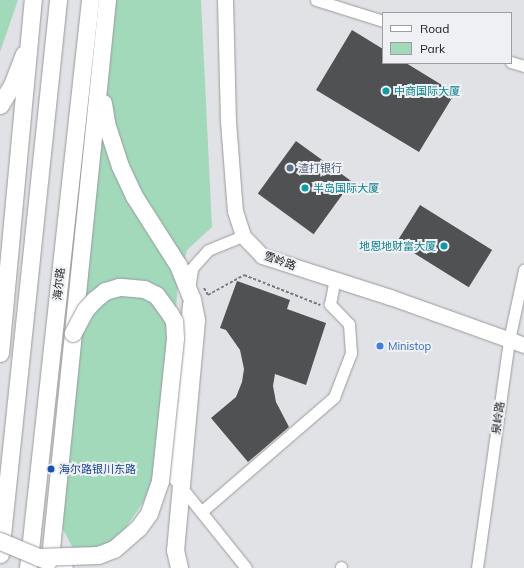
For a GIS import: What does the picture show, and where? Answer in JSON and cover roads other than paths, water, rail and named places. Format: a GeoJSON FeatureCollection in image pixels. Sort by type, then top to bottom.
{"type":"FeatureCollection","features":[{"type":"Feature","properties":{"kind":"main road"},"geometry":{"type":"LineString","coordinates":[[0,353],[28,76],[29,40],[34,0]]}},
{"type":"Feature","properties":{"kind":"main road"},"geometry":{"type":"LineString","coordinates":[[0,554],[58,0]]}},
{"type":"Feature","properties":{"kind":"main road","name":"海尔路"},"geometry":{"type":"LineString","coordinates":[[46,565],[90,0]]}},
{"type":"Feature","properties":{"kind":"main road"},"geometry":{"type":"LineString","coordinates":[[46,565],[73,333],[108,0]]}},
{"type":"Feature","properties":{"kind":"main road"},"geometry":{"type":"LineString","coordinates":[[0,105],[12,85],[29,40]]}},
{"type":"Feature","properties":{"kind":"main road"},"geometry":{"type":"LineString","coordinates":[[100,77],[106,123],[120,166],[145,216],[178,265],[192,298],[196,320],[175,550],[179,568]]}},
{"type":"Feature","properties":{"kind":"main road"},"geometry":{"type":"LineString","coordinates":[[0,233],[9,265]]}},
{"type":"Feature","properties":{"kind":"main road"},"geometry":{"type":"LineString","coordinates":[[46,565],[114,549],[139,527],[149,513],[160,482],[175,338],[174,321],[170,314],[156,295],[144,289],[119,287],[105,291],[94,300],[85,310],[73,333]]}},
{"type":"Feature","properties":{"kind":"main road"},"geometry":{"type":"LineString","coordinates":[[0,541],[46,565],[67,568]]}},
{"type":"Feature","properties":{"kind":"street","name":"雪岭路"},"geometry":{"type":"LineString","coordinates":[[225,0],[228,121],[235,211],[243,236],[262,256],[335,279],[524,345]]}},
{"type":"Feature","properties":{"kind":"street"},"geometry":{"type":"LineString","coordinates":[[316,0],[382,21]]}},
{"type":"Feature","properties":{"kind":"street"},"geometry":{"type":"LineString","coordinates":[[512,62],[524,66]]}},
{"type":"Feature","properties":{"kind":"street"},"geometry":{"type":"LineString","coordinates":[[190,283],[192,268],[208,250],[243,236]]}},
{"type":"Feature","properties":{"kind":"street","name":"泉岭路"},"geometry":{"type":"LineString","coordinates":[[477,568],[509,340],[524,270]]}},
{"type":"Feature","properties":{"kind":"street"},"geometry":{"type":"LineString","coordinates":[[201,512],[334,397],[352,353],[349,324],[330,304],[335,279]]}},
{"type":"Feature","properties":{"kind":"street"},"geometry":{"type":"LineString","coordinates":[[176,481],[172,477],[188,304]]}},
{"type":"Feature","properties":{"kind":"street"},"geometry":{"type":"LineString","coordinates":[[186,493],[246,568]]}},
{"type":"Feature","properties":{"kind":"place","name":"中商国际大厦"},"geometry":{"type":"Point","coordinates":[386,91]}},
{"type":"Feature","properties":{"kind":"place","name":"渣打银行"},"geometry":{"type":"Point","coordinates":[290,168]}},
{"type":"Feature","properties":{"kind":"place","name":"半岛国际大厦"},"geometry":{"type":"Point","coordinates":[305,188]}},
{"type":"Feature","properties":{"kind":"place","name":"地恩地财富大厦"},"geometry":{"type":"Point","coordinates":[444,246]}},
{"type":"Feature","properties":{"kind":"place","name":"Ministop"},"geometry":{"type":"Point","coordinates":[380,346]}},
{"type":"Feature","properties":{"kind":"place","name":"海尔路银川东路"},"geometry":{"type":"Point","coordinates":[51,469]}}]}
